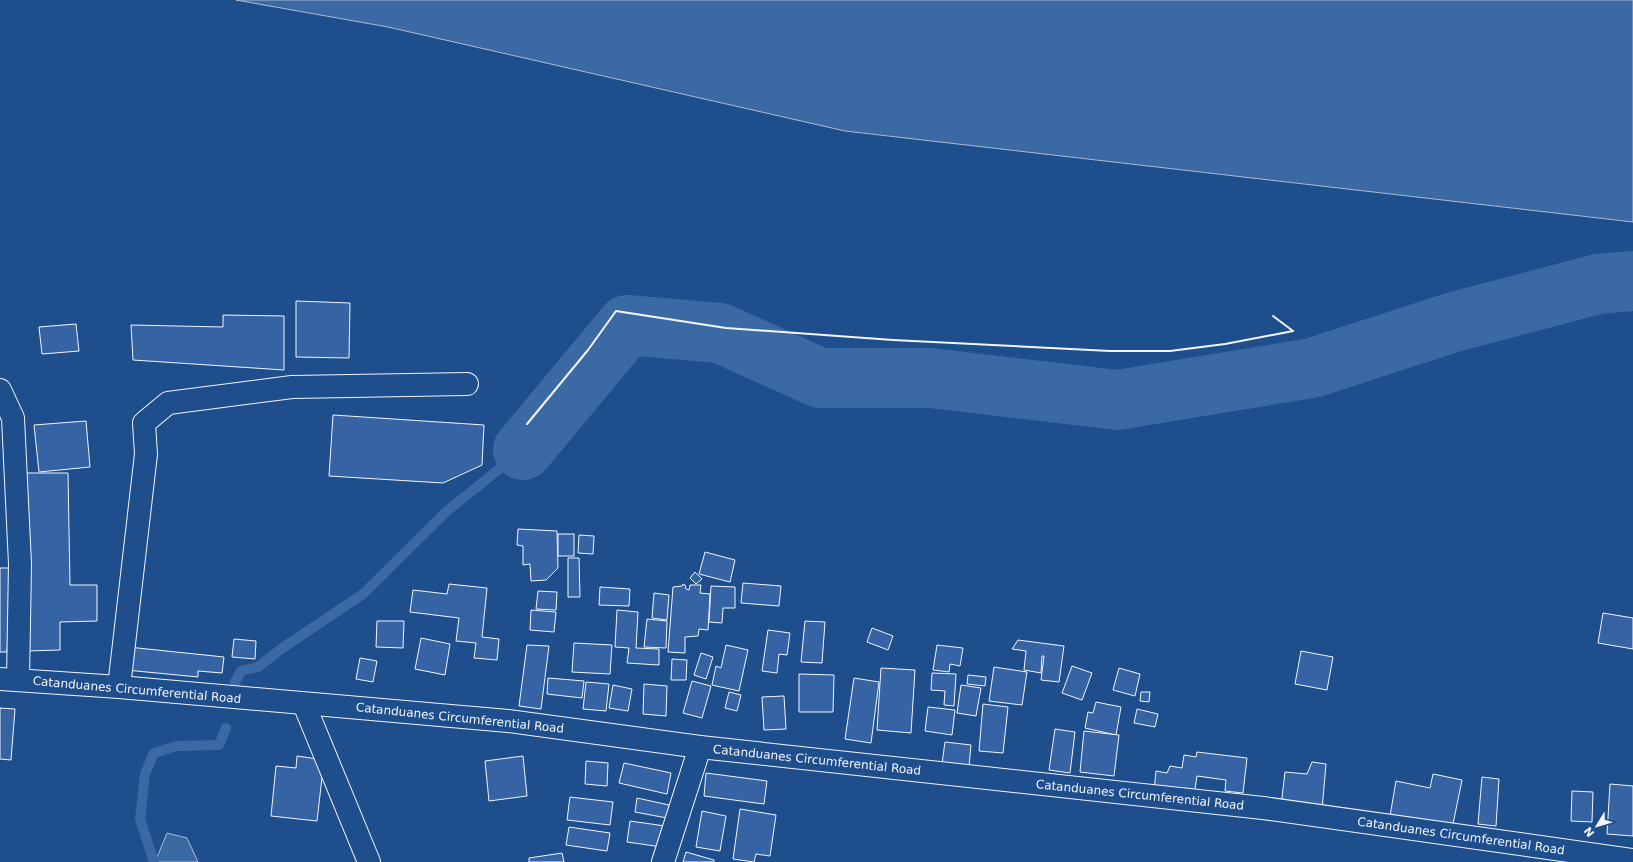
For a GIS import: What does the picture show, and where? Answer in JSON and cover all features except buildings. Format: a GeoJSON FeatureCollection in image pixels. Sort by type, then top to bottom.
{"type":"FeatureCollection","features":[{"type":"Feature","properties":{"kind":"main road"},"geometry":{"type":"LineString","coordinates":[[119,687],[146,454],[144,423],[168,403],[284,388],[466,384]]}},
{"type":"Feature","properties":{"kind":"main road"},"geometry":{"type":"LineString","coordinates":[[0,390],[13,418],[20,564],[9,679]]}},
{"type":"Feature","properties":{"kind":"main road","name":"Catanduanes Circumferential Road"},"geometry":{"type":"LineString","coordinates":[[9,679],[508,720],[700,747],[1263,808],[1633,860]]}},
{"type":"Feature","properties":{"kind":"main road"},"geometry":{"type":"LineString","coordinates":[[304,704],[369,862]]}},
{"type":"Feature","properties":{"kind":"main road"},"geometry":{"type":"LineString","coordinates":[[663,862],[700,747]]}},
{"type":"Feature","properties":{"kind":"water"},"geometry":{"type":"Polygon","coordinates":[[[236,0],[1633,0],[1633,222],[845,131],[388,27],[236,0]]]}},
{"type":"Feature","properties":{"kind":"water"},"geometry":{"type":"Polygon","coordinates":[[[167,833],[187,838],[198,862],[155,862],[167,833]]]}},
{"type":"Feature","properties":{"kind":"waterway"},"geometry":{"type":"LineString","coordinates":[[523,450],[627,325],[720,333],[820,378],[930,378],[1117,400],[1312,368],[1454,322],[1598,284],[1633,281]]}},
{"type":"Feature","properties":{"kind":"waterway"},"geometry":{"type":"LineString","coordinates":[[235,682],[241,671],[258,667],[281,649],[363,594],[447,511],[523,450]]}},
{"type":"Feature","properties":{"kind":"waterway"},"geometry":{"type":"LineString","coordinates":[[154,862],[140,819],[145,774],[154,753],[177,746],[219,745],[226,728]]}},
{"type":"Feature","properties":{"kind":"wall"},"geometry":{"type":"LineString","coordinates":[[527,424],[588,350],[616,311],[726,328],[893,340],[1110,351],[1170,351],[1225,344],[1293,331]]}},
{"type":"Feature","properties":{"kind":"wall"},"geometry":{"type":"LineString","coordinates":[[1273,316],[1293,331]]}}]}
